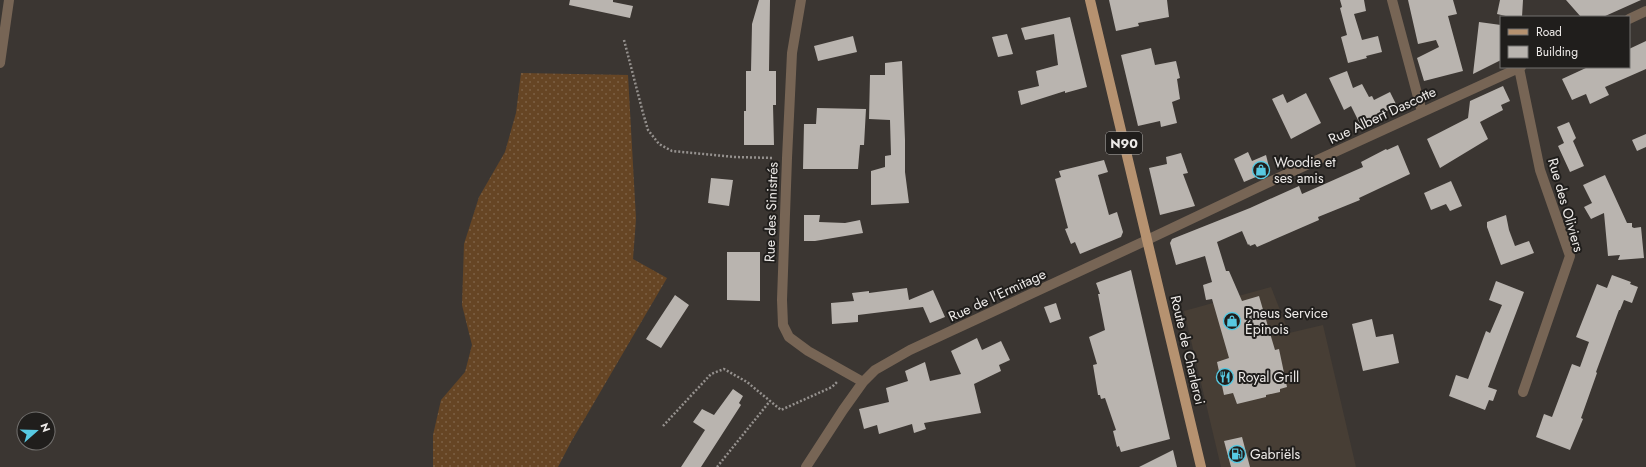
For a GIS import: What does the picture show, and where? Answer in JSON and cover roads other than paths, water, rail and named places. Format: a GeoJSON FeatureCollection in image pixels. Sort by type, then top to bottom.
{"type":"FeatureCollection","features":[{"type":"Feature","properties":{"kind":"main road","name":"N90"},"geometry":{"type":"LineString","coordinates":[[1090,0],[1147,240]]}},
{"type":"Feature","properties":{"kind":"main road","name":"Route de Charleroi"},"geometry":{"type":"LineString","coordinates":[[1147,240],[1201,467]]}},
{"type":"Feature","properties":{"kind":"street"},"geometry":{"type":"LineString","coordinates":[[0,63],[9,0]]}},
{"type":"Feature","properties":{"kind":"street","name":"Rue des Sinistrés"},"geometry":{"type":"LineString","coordinates":[[801,0],[795,28],[792,54],[782,300],[783,325],[789,337],[808,351],[863,382]]}},
{"type":"Feature","properties":{"kind":"street"},"geometry":{"type":"LineString","coordinates":[[1392,0],[1422,112]]}},
{"type":"Feature","properties":{"kind":"street"},"geometry":{"type":"LineString","coordinates":[[1630,19],[1646,11]]}},
{"type":"Feature","properties":{"kind":"street","name":"Rue Albert Dascotte"},"geometry":{"type":"LineString","coordinates":[[1147,240],[1518,68]]}},
{"type":"Feature","properties":{"kind":"street","name":"Rue des Oliviers"},"geometry":{"type":"LineString","coordinates":[[1520,68],[1540,170],[1570,256],[1523,392]]}},
{"type":"Feature","properties":{"kind":"street","name":"Rue de l'Ermitage"},"geometry":{"type":"LineString","coordinates":[[806,467],[843,410],[863,382],[875,370],[910,350],[1147,240]]}},
{"type":"Feature","properties":{"kind":"place","name":"Woodie et ses amis"},"geometry":{"type":"Point","coordinates":[1261,170]}},
{"type":"Feature","properties":{"kind":"place","name":"Pneus Service Épinois"},"geometry":{"type":"Point","coordinates":[1232,321]}},
{"type":"Feature","properties":{"kind":"place","name":"Royal Grill"},"geometry":{"type":"Point","coordinates":[1225,377]}},
{"type":"Feature","properties":{"kind":"place","name":"Gabriëls"},"geometry":{"type":"Point","coordinates":[1237,454]}}]}
